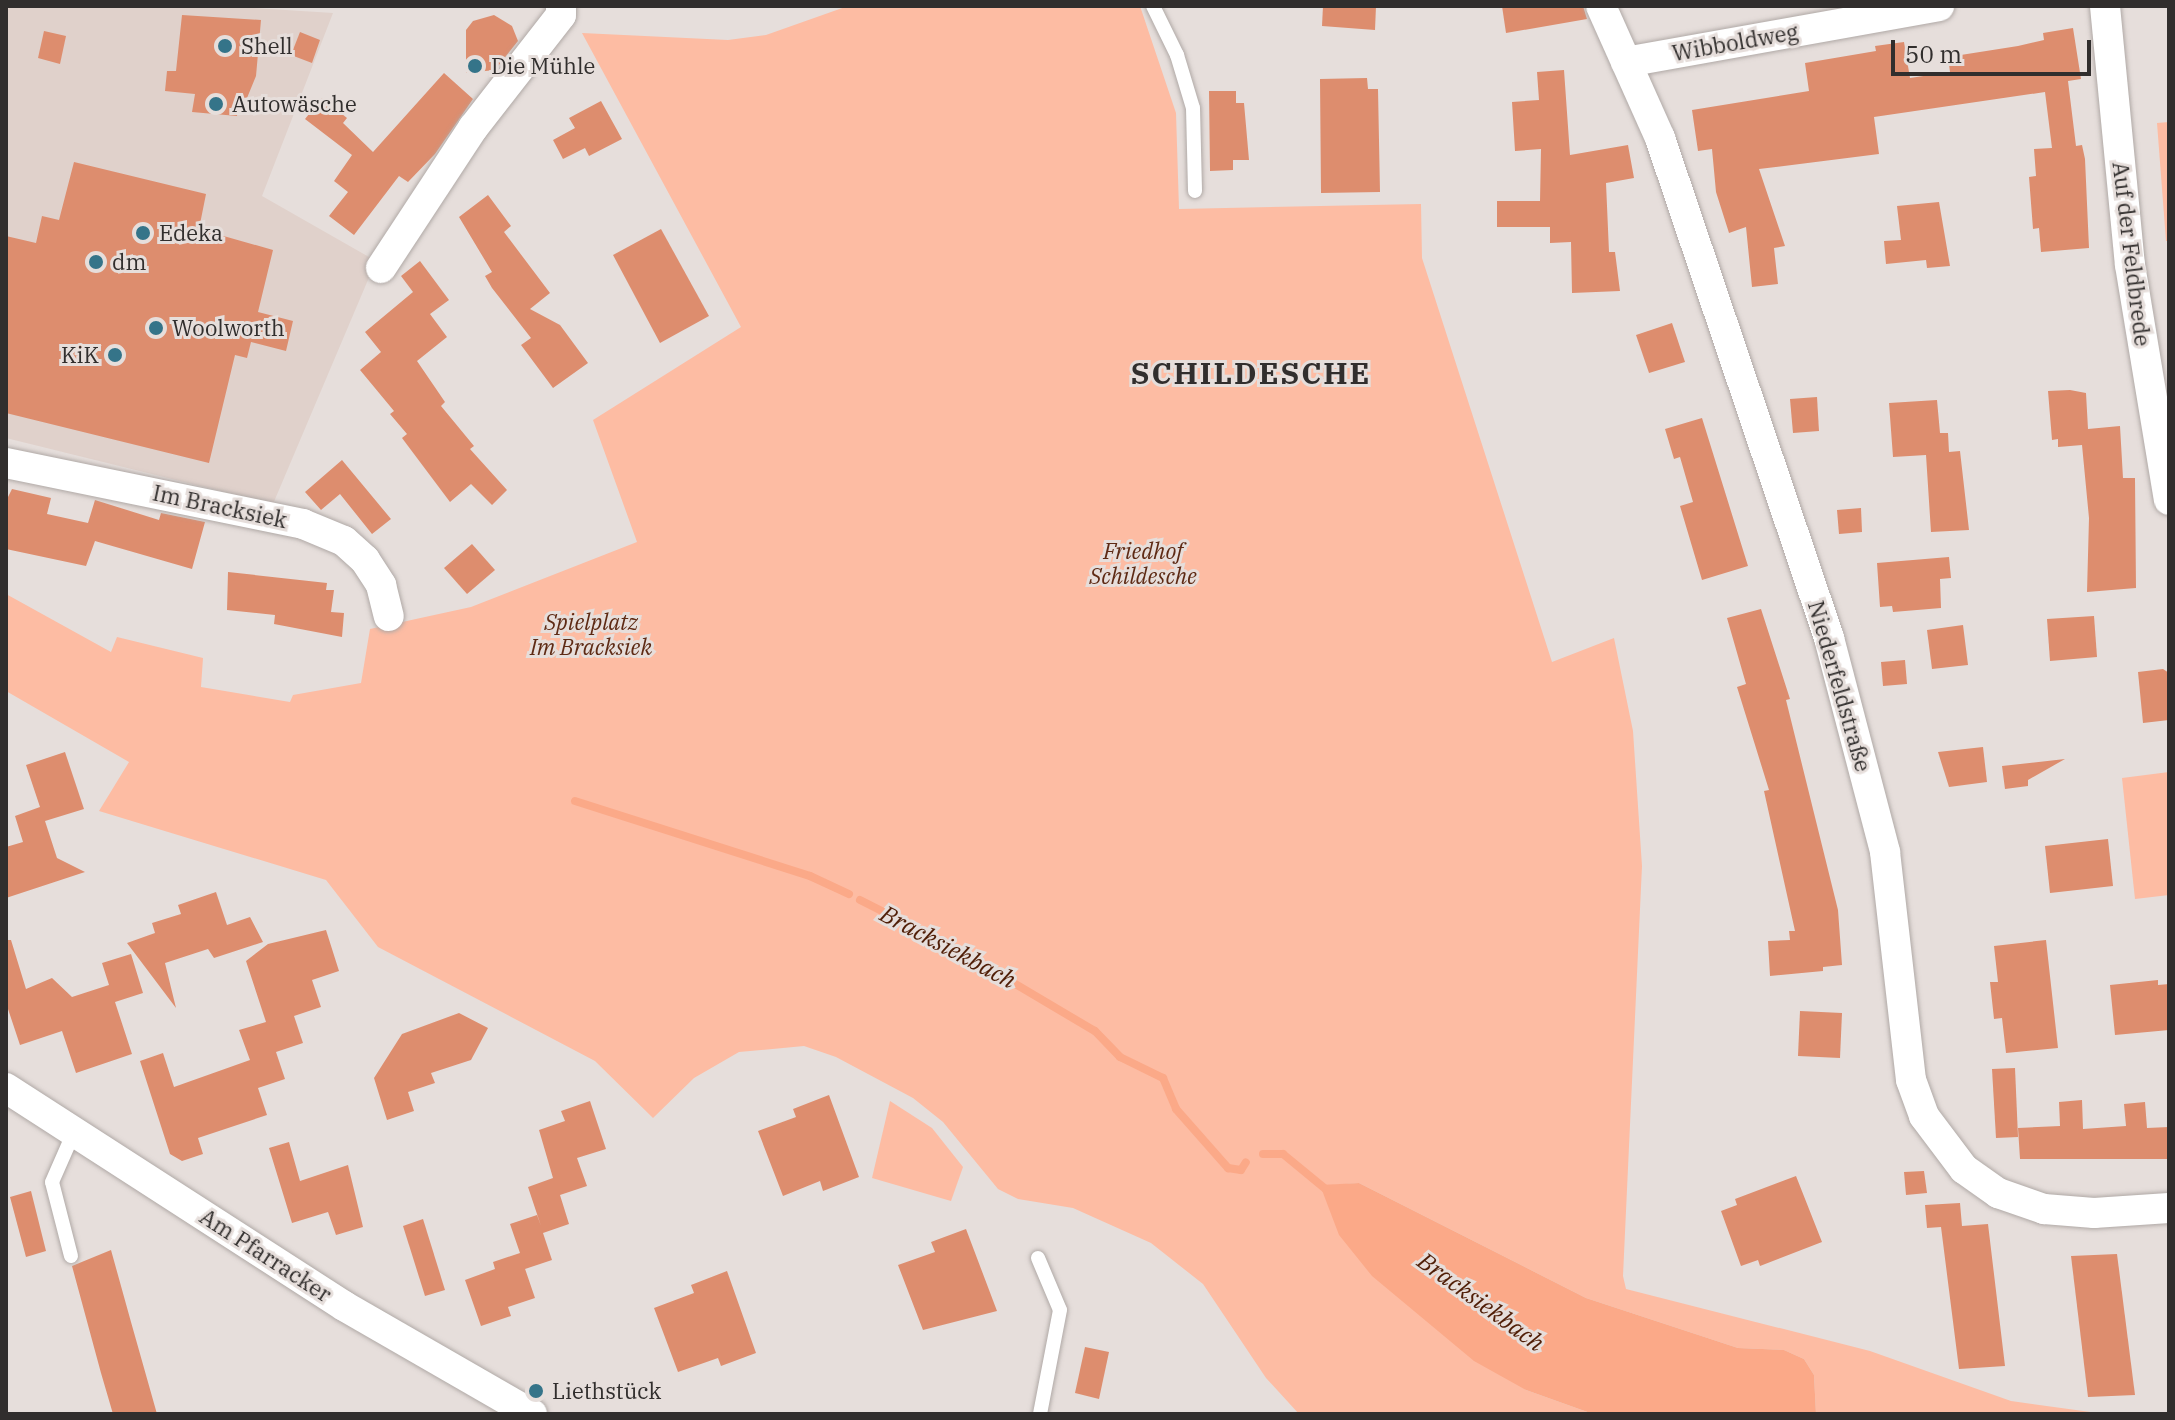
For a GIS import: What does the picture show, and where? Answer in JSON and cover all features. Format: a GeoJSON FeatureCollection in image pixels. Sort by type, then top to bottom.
{"type":"FeatureCollection","features":[{"type":"Feature","properties":{"kind":"street"},"geometry":{"type":"LineString","coordinates":[[381,268],[473,128],[561,15],[561,6]]}},
{"type":"Feature","properties":{"kind":"street","name":"Niederfeldstraße"},"geometry":{"type":"LineString","coordinates":[[1601,6],[1660,138],[1829,638],[1885,852],[1911,1080],[1924,1116],[1957,1161],[1998,1193],[2044,1209],[2082,1212],[2169,1208]]}},
{"type":"Feature","properties":{"kind":"street","name":"Wibboldweg"},"geometry":{"type":"LineString","coordinates":[[1626,62],[1939,6]]}},
{"type":"Feature","properties":{"kind":"street","name":"Auf der Feldbrede"},"geometry":{"type":"LineString","coordinates":[[2105,6],[2130,265],[2169,500]]}},
{"type":"Feature","properties":{"kind":"street","name":"Im Bracksiek"},"geometry":{"type":"LineString","coordinates":[[6,463],[303,524],[344,541],[365,560],[381,585],[389,616]]}},
{"type":"Feature","properties":{"kind":"street","name":"Am Pfarracker"},"geometry":{"type":"LineString","coordinates":[[6,1088],[344,1306],[523,1412]]}},
{"type":"Feature","properties":{"kind":"lane"},"geometry":{"type":"LineString","coordinates":[[1153,6],[1177,55],[1193,108],[1195,191]]}},
{"type":"Feature","properties":{"kind":"lane"},"geometry":{"type":"LineString","coordinates":[[71,1256],[52,1182],[74,1132]]}},
{"type":"Feature","properties":{"kind":"lane"},"geometry":{"type":"LineString","coordinates":[[1038,1258],[1060,1310],[1040,1414]]}},
{"type":"Feature","properties":{"kind":"shaded area"},"geometry":{"type":"Polygon","coordinates":[[[12,6],[225,6],[333,13],[262,196],[376,261],[273,504],[6,438],[6,10],[12,6]]]}},
{"type":"Feature","properties":{"kind":"green space","name":"Friedhof Schildesche"},"geometry":{"type":"Polygon","coordinates":[[[848,6],[1140,6],[1176,113],[1179,209],[1421,204],[1422,258],[1552,662],[1614,638],[1633,731],[1642,866],[1623,1276],[1626,1289],[1870,1351],[2011,1401],[2105,1414],[1816,1414],[1814,1375],[1804,1359],[1784,1350],[1738,1348],[1586,1298],[1359,1183],[1320,1186],[1526,1390],[1593,1414],[1299,1414],[1266,1378],[1203,1284],[1151,1243],[1073,1208],[1018,1199],[998,1189],[943,1122],[913,1098],[836,1057],[804,1046],[739,1052],[694,1078],[653,1118],[595,1061],[378,947],[326,880],[99,811],[129,762],[6,691],[6,594],[111,652],[117,637],[203,658],[201,687],[290,702],[293,695],[361,683],[370,629],[471,607],[637,542],[593,420],[741,327],[582,33],[728,40],[766,35],[848,6]]]}},
{"type":"Feature","properties":{"kind":"green space"},"geometry":{"type":"Polygon","coordinates":[[[2169,122],[2169,241],[2166,241],[2157,123],[2169,122]]]}},
{"type":"Feature","properties":{"kind":"green space"},"geometry":{"type":"Polygon","coordinates":[[[2169,772],[2169,895],[2135,899],[2122,778],[2169,772]]]}},
{"type":"Feature","properties":{"kind":"green space"},"geometry":{"type":"Polygon","coordinates":[[[890,1101],[932,1128],[963,1167],[951,1201],[872,1178],[890,1101]]]}},
{"type":"Feature","properties":{"kind":"water"},"geometry":{"type":"Polygon","coordinates":[[[1359,1183],[1586,1298],[1738,1348],[1784,1350],[1804,1359],[1814,1375],[1816,1414],[1593,1414],[1526,1390],[1474,1361],[1372,1276],[1339,1235],[1320,1185],[1359,1183]]]}},
{"type":"Feature","properties":{"kind":"building"},"geometry":{"type":"Polygon","coordinates":[[[1323,6],[1376,6],[1375,30],[1322,26],[1323,6]]]}},
{"type":"Feature","properties":{"kind":"building"},"geometry":{"type":"Polygon","coordinates":[[[1502,6],[1583,6],[1587,19],[1506,33],[1502,6]]]}},
{"type":"Feature","properties":{"kind":"building"},"geometry":{"type":"Polygon","coordinates":[[[182,15],[261,20],[256,76],[247,98],[239,98],[237,116],[192,112],[195,94],[165,91],[167,71],[176,71],[182,15]]]}},
{"type":"Feature","properties":{"kind":"building"},"geometry":{"type":"Polygon","coordinates":[[[494,15],[512,26],[518,41],[495,70],[466,73],[466,30],[473,21],[494,15]]]}},
{"type":"Feature","properties":{"kind":"building"},"geometry":{"type":"Polygon","coordinates":[[[2073,28],[2081,79],[2068,81],[2076,146],[2082,145],[2085,159],[2089,248],[2041,252],[2039,228],[2033,229],[2029,177],[2036,176],[2034,149],[2052,148],[2045,92],[1874,117],[1879,154],[1759,169],[1785,246],[1774,248],[1778,284],[1752,287],[1746,227],[1729,233],[1716,192],[1712,149],[1698,151],[1692,110],[1809,91],[1805,63],[1876,51],[1875,46],[1904,42],[1910,78],[1950,72],[1948,57],[2044,40],[2043,33],[2073,28]]]}},
{"type":"Feature","properties":{"kind":"building"},"geometry":{"type":"Polygon","coordinates":[[[44,31],[66,36],[60,64],[38,58],[44,31]]]}},
{"type":"Feature","properties":{"kind":"building"},"geometry":{"type":"Polygon","coordinates":[[[300,32],[320,40],[312,63],[291,55],[300,32]]]}},
{"type":"Feature","properties":{"kind":"building"},"geometry":{"type":"Polygon","coordinates":[[[1564,70],[1570,155],[1628,145],[1634,178],[1606,183],[1609,252],[1615,252],[1620,291],[1572,293],[1571,242],[1550,243],[1550,227],[1497,227],[1497,201],[1540,201],[1541,149],[1515,151],[1512,102],[1539,100],[1537,72],[1564,70]]]}},
{"type":"Feature","properties":{"kind":"building"},"geometry":{"type":"Polygon","coordinates":[[[444,73],[473,99],[435,154],[408,182],[399,176],[354,235],[329,216],[348,192],[334,181],[352,155],[305,119],[322,98],[347,118],[343,123],[373,152],[444,73]]]}},
{"type":"Feature","properties":{"kind":"building"},"geometry":{"type":"Polygon","coordinates":[[[1367,78],[1368,89],[1378,89],[1380,192],[1321,193],[1320,79],[1367,78]]]}},
{"type":"Feature","properties":{"kind":"building"},"geometry":{"type":"Polygon","coordinates":[[[1209,91],[1236,91],[1236,103],[1244,103],[1249,160],[1233,160],[1233,170],[1210,171],[1209,91]]]}},
{"type":"Feature","properties":{"kind":"building"},"geometry":{"type":"Polygon","coordinates":[[[601,101],[622,139],[589,156],[585,148],[563,159],[553,140],[575,128],[569,118],[601,101]]]}},
{"type":"Feature","properties":{"kind":"building"},"geometry":{"type":"Polygon","coordinates":[[[74,162],[206,194],[199,229],[273,250],[258,312],[293,321],[286,351],[251,342],[247,358],[235,355],[209,463],[6,413],[6,236],[36,243],[42,216],[59,220],[74,162]]]}},
{"type":"Feature","properties":{"kind":"building"},"geometry":{"type":"Polygon","coordinates":[[[488,195],[511,226],[504,232],[550,293],[530,309],[560,325],[588,363],[553,388],[521,345],[531,338],[492,288],[485,276],[492,272],[459,217],[488,195]]]}},
{"type":"Feature","properties":{"kind":"building"},"geometry":{"type":"Polygon","coordinates":[[[1939,202],[1950,266],[1927,268],[1926,260],[1886,264],[1884,241],[1901,240],[1897,206],[1939,202]]]}},
{"type":"Feature","properties":{"kind":"building"},"geometry":{"type":"Polygon","coordinates":[[[661,229],[709,316],[660,343],[613,255],[661,229]]]}},
{"type":"Feature","properties":{"kind":"building"},"geometry":{"type":"Polygon","coordinates":[[[420,261],[449,300],[430,314],[447,337],[417,361],[445,402],[441,406],[474,446],[470,449],[507,490],[492,505],[471,484],[450,502],[402,438],[407,434],[390,414],[394,411],[360,370],[381,352],[365,332],[413,292],[401,276],[420,261]]]}},
{"type":"Feature","properties":{"kind":"building"},"geometry":{"type":"Polygon","coordinates":[[[1672,323],[1685,362],[1649,373],[1636,335],[1672,323]]]}},
{"type":"Feature","properties":{"kind":"building"},"geometry":{"type":"Polygon","coordinates":[[[2048,391],[2086,393],[2088,429],[2120,426],[2123,478],[2135,478],[2136,588],[2087,592],[2089,518],[2082,445],[2058,447],[2058,439],[2052,440],[2048,391]]]}},
{"type":"Feature","properties":{"kind":"building"},"geometry":{"type":"Polygon","coordinates":[[[1817,397],[1819,431],[1793,433],[1790,399],[1817,397]]]}},
{"type":"Feature","properties":{"kind":"building"},"geometry":{"type":"Polygon","coordinates":[[[1937,400],[1940,433],[1948,433],[1949,452],[1960,451],[1969,530],[1931,532],[1926,455],[1893,457],[1889,403],[1937,400]]]}},
{"type":"Feature","properties":{"kind":"building"},"geometry":{"type":"Polygon","coordinates":[[[1702,418],[1748,566],[1702,580],[1680,506],[1693,502],[1680,457],[1674,459],[1665,429],[1702,418]]]}},
{"type":"Feature","properties":{"kind":"building"},"geometry":{"type":"Polygon","coordinates":[[[342,460],[391,519],[372,534],[340,494],[321,510],[305,492],[342,460]]]}},
{"type":"Feature","properties":{"kind":"building"},"geometry":{"type":"Polygon","coordinates":[[[12,489],[51,498],[47,514],[88,523],[95,500],[159,520],[161,513],[205,522],[192,569],[95,541],[86,566],[6,549],[6,501],[12,489]]]}},
{"type":"Feature","properties":{"kind":"building"},"geometry":{"type":"Polygon","coordinates":[[[1861,508],[1862,532],[1839,534],[1837,510],[1861,508]]]}},
{"type":"Feature","properties":{"kind":"building"},"geometry":{"type":"Polygon","coordinates":[[[472,544],[495,570],[467,594],[444,568],[472,544]]]}},
{"type":"Feature","properties":{"kind":"building"},"geometry":{"type":"Polygon","coordinates":[[[1949,557],[1951,578],[1940,579],[1941,608],[1893,612],[1892,606],[1880,607],[1877,563],[1949,557]]]}},
{"type":"Feature","properties":{"kind":"building"},"geometry":{"type":"Polygon","coordinates":[[[228,572],[327,583],[326,590],[334,590],[331,612],[344,613],[342,637],[274,624],[275,615],[227,610],[228,572]]]}},
{"type":"Feature","properties":{"kind":"building"},"geometry":{"type":"Polygon","coordinates":[[[1761,609],[1790,699],[1786,700],[1838,910],[1842,965],[1823,967],[1823,971],[1770,976],[1768,941],[1790,940],[1789,931],[1795,931],[1764,791],[1769,790],[1737,687],[1746,684],[1727,618],[1761,609]]]}},
{"type":"Feature","properties":{"kind":"building"},"geometry":{"type":"Polygon","coordinates":[[[2094,616],[2097,657],[2050,661],[2047,619],[2094,616]]]}},
{"type":"Feature","properties":{"kind":"building"},"geometry":{"type":"Polygon","coordinates":[[[1963,625],[1968,665],[1932,669],[1927,630],[1963,625]]]}},
{"type":"Feature","properties":{"kind":"building"},"geometry":{"type":"Polygon","coordinates":[[[1905,660],[1907,684],[1883,686],[1881,662],[1905,660]]]}},
{"type":"Feature","properties":{"kind":"building"},"geometry":{"type":"Polygon","coordinates":[[[2163,669],[2169,673],[2169,720],[2143,723],[2138,672],[2163,669]]]}},
{"type":"Feature","properties":{"kind":"building"},"geometry":{"type":"Polygon","coordinates":[[[1983,747],[1987,782],[1949,787],[1938,752],[1983,747]]]}},
{"type":"Feature","properties":{"kind":"building"},"geometry":{"type":"Polygon","coordinates":[[[65,752],[84,809],[45,821],[57,858],[85,872],[6,898],[6,847],[23,842],[15,816],[40,807],[26,765],[65,752]]]}},
{"type":"Feature","properties":{"kind":"building"},"geometry":{"type":"Polygon","coordinates":[[[2065,759],[2028,780],[2028,786],[2005,789],[2002,766],[2065,759]]]}},
{"type":"Feature","properties":{"kind":"building"},"geometry":{"type":"Polygon","coordinates":[[[2108,839],[2113,886],[2050,893],[2045,846],[2108,839]]]}},
{"type":"Feature","properties":{"kind":"building"},"geometry":{"type":"Polygon","coordinates":[[[216,892],[227,925],[250,917],[263,942],[214,958],[208,949],[165,963],[176,1008],[127,943],[155,933],[152,923],[181,914],[178,905],[216,892]]]}},
{"type":"Feature","properties":{"kind":"building"},"geometry":{"type":"Polygon","coordinates":[[[326,930],[339,971],[312,980],[321,1007],[294,1016],[303,1043],[276,1052],[285,1079],[258,1088],[267,1115],[198,1138],[203,1154],[182,1161],[170,1154],[140,1061],[163,1053],[174,1087],[250,1060],[239,1030],[266,1022],[246,961],[268,944],[326,930]]]}},
{"type":"Feature","properties":{"kind":"building"},"geometry":{"type":"Polygon","coordinates":[[[6,940],[11,940],[26,989],[52,978],[72,997],[109,985],[102,963],[131,954],[143,993],[115,1002],[132,1054],[76,1073],[62,1031],[20,1045],[6,1003],[6,940]]]}},
{"type":"Feature","properties":{"kind":"building"},"geometry":{"type":"Polygon","coordinates":[[[2046,940],[2058,1048],[2006,1053],[2002,1018],[1994,1019],[1990,982],[1998,982],[1994,946],[2046,940]]]}},
{"type":"Feature","properties":{"kind":"building"},"geometry":{"type":"Polygon","coordinates":[[[2158,980],[2158,985],[2169,984],[2169,1030],[2115,1035],[2110,985],[2158,980]]]}},
{"type":"Feature","properties":{"kind":"building"},"geometry":{"type":"Polygon","coordinates":[[[1800,1011],[1842,1013],[1840,1058],[1798,1056],[1800,1011]]]}},
{"type":"Feature","properties":{"kind":"building"},"geometry":{"type":"Polygon","coordinates":[[[459,1013],[488,1028],[471,1060],[431,1073],[435,1083],[408,1092],[414,1111],[387,1120],[374,1078],[402,1034],[459,1013]]]}},
{"type":"Feature","properties":{"kind":"building"},"geometry":{"type":"Polygon","coordinates":[[[2015,1068],[2018,1137],[1996,1138],[1992,1069],[2015,1068]]]}},
{"type":"Feature","properties":{"kind":"building"},"geometry":{"type":"Polygon","coordinates":[[[829,1095],[859,1177],[823,1191],[820,1181],[783,1196],[758,1131],[796,1117],[793,1109],[829,1095]]]}},
{"type":"Feature","properties":{"kind":"building"},"geometry":{"type":"Polygon","coordinates":[[[2082,1100],[2083,1129],[2126,1126],[2124,1104],[2145,1102],[2147,1128],[2169,1127],[2169,1159],[2020,1159],[2018,1128],[2060,1126],[2059,1102],[2082,1100]]]}},
{"type":"Feature","properties":{"kind":"building"},"geometry":{"type":"Polygon","coordinates":[[[590,1101],[606,1149],[577,1158],[587,1186],[560,1195],[569,1224],[543,1233],[552,1260],[525,1269],[535,1298],[508,1307],[511,1316],[481,1326],[465,1280],[495,1269],[493,1262],[520,1253],[510,1224],[537,1215],[541,1226],[528,1187],[553,1178],[539,1130],[565,1121],[561,1111],[590,1101]]]}},
{"type":"Feature","properties":{"kind":"building"},"geometry":{"type":"Polygon","coordinates":[[[289,1142],[300,1181],[348,1165],[363,1227],[336,1235],[328,1212],[292,1223],[269,1148],[289,1142]]]}},
{"type":"Feature","properties":{"kind":"building"},"geometry":{"type":"Polygon","coordinates":[[[1924,1171],[1927,1193],[1906,1195],[1904,1172],[1924,1171]]]}},
{"type":"Feature","properties":{"kind":"building"},"geometry":{"type":"Polygon","coordinates":[[[1796,1176],[1822,1242],[1760,1266],[1758,1260],[1741,1266],[1721,1211],[1737,1205],[1735,1199],[1796,1176]]]}},
{"type":"Feature","properties":{"kind":"building"},"geometry":{"type":"Polygon","coordinates":[[[31,1191],[46,1251],[26,1257],[10,1197],[31,1191]]]}},
{"type":"Feature","properties":{"kind":"building"},"geometry":{"type":"Polygon","coordinates":[[[1960,1203],[1962,1226],[1988,1224],[2005,1366],[1959,1369],[1941,1227],[1927,1228],[1925,1205],[1960,1203]]]}},
{"type":"Feature","properties":{"kind":"building"},"geometry":{"type":"Polygon","coordinates":[[[423,1219],[445,1290],[425,1296],[403,1226],[423,1219]]]}},
{"type":"Feature","properties":{"kind":"building"},"geometry":{"type":"Polygon","coordinates":[[[966,1229],[997,1311],[923,1330],[898,1265],[935,1252],[931,1242],[966,1229]]]}},
{"type":"Feature","properties":{"kind":"building"},"geometry":{"type":"Polygon","coordinates":[[[111,1250],[157,1414],[113,1414],[101,1373],[72,1266],[111,1250]]]}},
{"type":"Feature","properties":{"kind":"building"},"geometry":{"type":"Polygon","coordinates":[[[2117,1254],[2135,1395],[2088,1397],[2071,1256],[2117,1254]]]}},
{"type":"Feature","properties":{"kind":"building"},"geometry":{"type":"Polygon","coordinates":[[[727,1271],[756,1353],[721,1366],[718,1358],[678,1372],[654,1308],[694,1293],[691,1285],[727,1271]]]}},
{"type":"Feature","properties":{"kind":"building"},"geometry":{"type":"Polygon","coordinates":[[[1085,1347],[1109,1352],[1099,1399],[1075,1393],[1085,1347]]]}},
{"type":"Feature","properties":{"kind":"waterway","name":"Bracksiekbach"},"geometry":{"type":"LineString","coordinates":[[575,801],[810,876],[849,894]]}},
{"type":"Feature","properties":{"kind":"waterway","name":"Bracksiekbach"},"geometry":{"type":"LineString","coordinates":[[860,900],[951,946],[1095,1031],[1120,1057],[1163,1078],[1176,1109],[1228,1168],[1241,1170],[1246,1162]]}},
{"type":"Feature","properties":{"kind":"waterway","name":"Bracksiekbach"},"geometry":{"type":"LineString","coordinates":[[1263,1154],[1283,1154],[1328,1191]]}},
{"type":"Feature","properties":{"kind":"place","name":"Shell"},"geometry":{"type":"Point","coordinates":[225,46]}},
{"type":"Feature","properties":{"kind":"place","name":"Die Mühle"},"geometry":{"type":"Point","coordinates":[475,66]}},
{"type":"Feature","properties":{"kind":"place","name":"Autowäsche"},"geometry":{"type":"Point","coordinates":[216,104]}},
{"type":"Feature","properties":{"kind":"place","name":"Edeka"},"geometry":{"type":"Point","coordinates":[143,233]}},
{"type":"Feature","properties":{"kind":"place","name":"dm"},"geometry":{"type":"Point","coordinates":[96,262]}},
{"type":"Feature","properties":{"kind":"place","name":"Woolworth"},"geometry":{"type":"Point","coordinates":[156,328]}},
{"type":"Feature","properties":{"kind":"place","name":"KiK"},"geometry":{"type":"Point","coordinates":[115,355]}},
{"type":"Feature","properties":{"kind":"place","name":"Liethstück"},"geometry":{"type":"Point","coordinates":[536,1391]}},
{"type":"Feature","properties":{"kind":"district","name":"SCHILDESCHE"},"geometry":{"type":"Point","coordinates":[1251,373]}},
{"type":"Feature","properties":{"kind":"park label","name":"Spielplatz Im Bracksiek"},"geometry":{"type":"Point","coordinates":[591,634]}}]}
